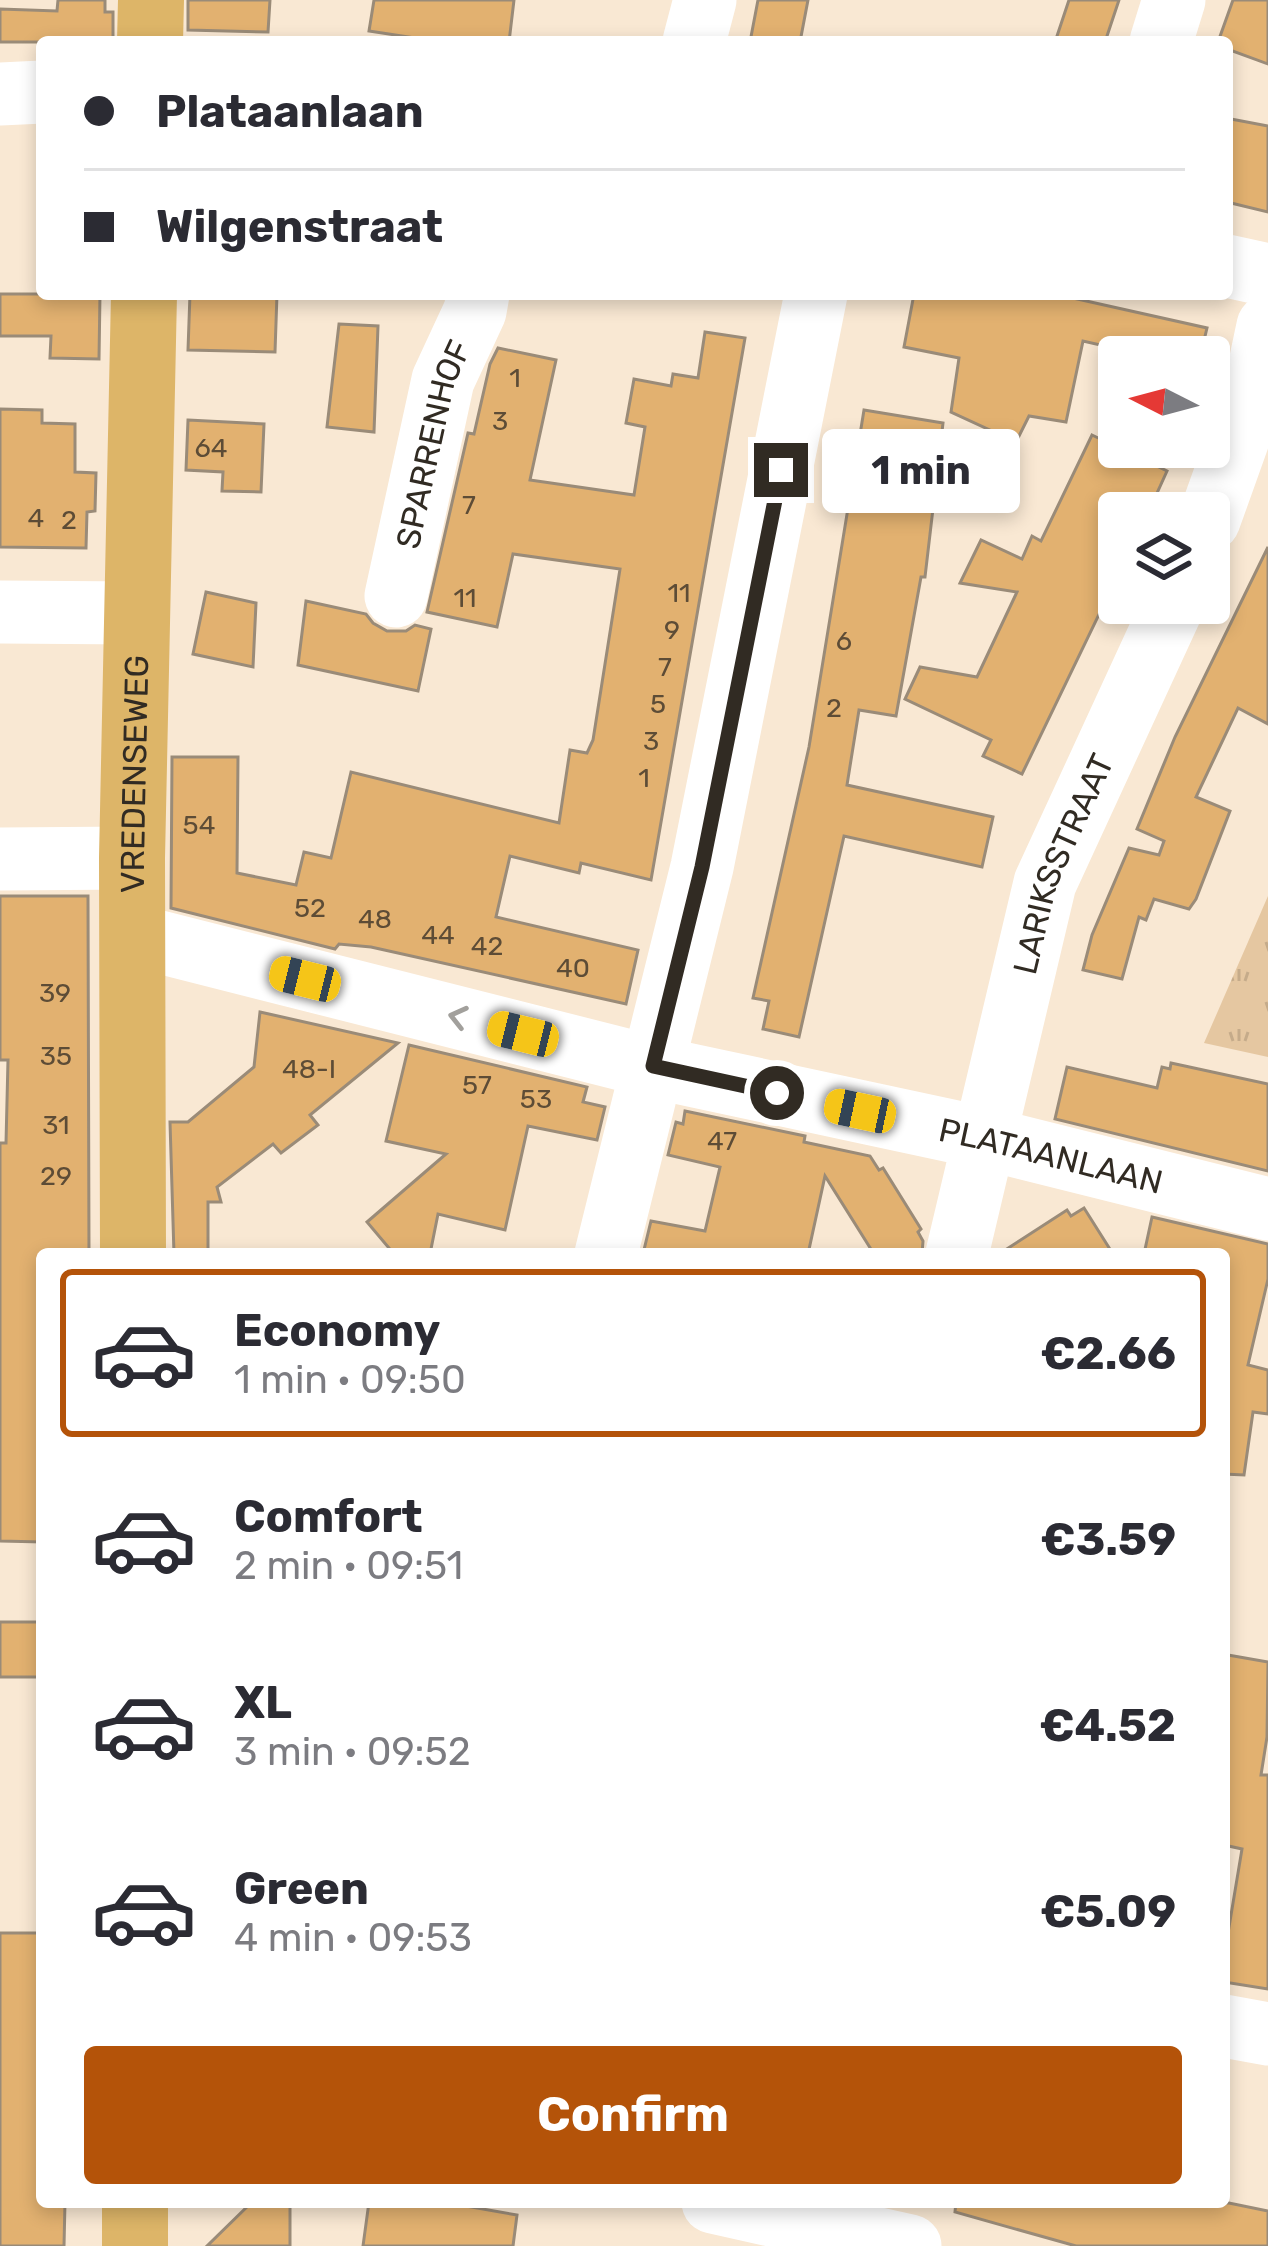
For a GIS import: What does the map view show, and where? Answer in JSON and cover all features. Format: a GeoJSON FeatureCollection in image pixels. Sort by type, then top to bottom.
{"type":"FeatureCollection","features":[{"type":"Feature","properties":{"kind":"main road"},"geometry":{"type":"LineString","coordinates":[[150,36],[151,0]]}},
{"type":"Feature","properties":{"kind":"main road","name":"VREDENSEWEG"},"geometry":{"type":"LineString","coordinates":[[133,1248],[132,858],[144,300]]}},
{"type":"Feature","properties":{"kind":"main road"},"geometry":{"type":"LineString","coordinates":[[135,2208],[135,2246]]}},
{"type":"Feature","properties":{"kind":"street"},"geometry":{"type":"LineString","coordinates":[[696,36],[705,0]]}},
{"type":"Feature","properties":{"kind":"street"},"geometry":{"type":"LineString","coordinates":[[1163,36],[1174,0]]}},
{"type":"Feature","properties":{"kind":"street"},"geometry":{"type":"LineString","coordinates":[[0,94],[36,92]]}},
{"type":"Feature","properties":{"kind":"street"},"geometry":{"type":"LineString","coordinates":[[1233,267],[1268,274]]}},
{"type":"Feature","properties":{"kind":"street","name":"SPARRENHOF"},"geometry":{"type":"LineString","coordinates":[[396,596],[443,380],[477,300]]}},
{"type":"Feature","properties":{"kind":"street"},"geometry":{"type":"LineString","coordinates":[[608,1248],[702,867],[815,300]]}},
{"type":"Feature","properties":{"kind":"street"},"geometry":{"type":"LineString","coordinates":[[1219,492],[1253,397],[1268,326]]}},
{"type":"Feature","properties":{"kind":"street"},"geometry":{"type":"LineString","coordinates":[[0,612],[136,613]]}},
{"type":"Feature","properties":{"kind":"street","name":"LARIKSSTRAAT"},"geometry":{"type":"LineString","coordinates":[[957,1248],[1045,883],[1164,624]]}},
{"type":"Feature","properties":{"kind":"street"},"geometry":{"type":"LineString","coordinates":[[0,859],[132,858]]}},
{"type":"Feature","properties":{"kind":"street","name":"PLATAANLAAN"},"geometry":{"type":"LineString","coordinates":[[132,935],[653,1066],[984,1138],[1268,1209]]}},
{"type":"Feature","properties":{"kind":"street"},"geometry":{"type":"LineString","coordinates":[[1230,2027],[1268,2034]]}},
{"type":"Feature","properties":{"kind":"street"},"geometry":{"type":"LineString","coordinates":[[750,2208],[910,2246]]}},
{"type":"Feature","properties":{"kind":"green space"},"geometry":{"type":"Polygon","coordinates":[[[1268,896],[1268,1057],[1204,1043],[1268,896]]]}},
{"type":"Feature","properties":{"kind":"building"},"geometry":{"type":"Polygon","coordinates":[[[58,0],[105,0],[105,12],[113,12],[113,36],[36,36],[36,42],[0,42],[0,9],[57,11],[58,0]]]}},
{"type":"Feature","properties":{"kind":"building"},"geometry":{"type":"Polygon","coordinates":[[[188,0],[270,0],[268,32],[188,30],[188,0]]]}},
{"type":"Feature","properties":{"kind":"building"},"geometry":{"type":"Polygon","coordinates":[[[374,0],[514,0],[510,36],[402,36],[369,31],[374,0]]]}},
{"type":"Feature","properties":{"kind":"building"},"geometry":{"type":"Polygon","coordinates":[[[758,0],[808,0],[801,36],[751,36],[758,0]]]}},
{"type":"Feature","properties":{"kind":"building"},"geometry":{"type":"Polygon","coordinates":[[[1069,0],[1119,0],[1107,36],[1057,36],[1069,0]]]}},
{"type":"Feature","properties":{"kind":"building"},"geometry":{"type":"Polygon","coordinates":[[[1233,0],[1268,0],[1268,64],[1233,51],[1233,36],[1220,36],[1233,0]]]}},
{"type":"Feature","properties":{"kind":"building"},"geometry":{"type":"Polygon","coordinates":[[[1233,119],[1268,126],[1268,212],[1233,203],[1233,119]]]}},
{"type":"Feature","properties":{"kind":"building"},"geometry":{"type":"Polygon","coordinates":[[[0,294],[36,294],[36,300],[100,300],[99,359],[50,358],[51,336],[0,336],[0,294]]]}},
{"type":"Feature","properties":{"kind":"building"},"geometry":{"type":"Polygon","coordinates":[[[190,300],[277,300],[275,352],[188,350],[190,300]]]}},
{"type":"Feature","properties":{"kind":"building"},"geometry":{"type":"Polygon","coordinates":[[[913,300],[1082,300],[1207,328],[1205,336],[1098,336],[1098,344],[1083,341],[1066,422],[1029,416],[1016,442],[951,412],[959,358],[904,347],[913,300]]]}},
{"type":"Feature","properties":{"kind":"building"},"geometry":{"type":"Polygon","coordinates":[[[339,324],[378,326],[374,432],[327,427],[339,324]]]}},
{"type":"Feature","properties":{"kind":"building"},"geometry":{"type":"Polygon","coordinates":[[[705,332],[745,338],[651,880],[581,863],[579,873],[510,856],[496,917],[638,950],[626,1004],[371,947],[339,944],[335,949],[171,908],[172,757],[238,757],[237,873],[296,885],[304,852],[331,858],[351,772],[559,823],[570,750],[587,753],[593,740],[620,569],[513,554],[497,627],[427,612],[468,433],[474,434],[498,348],[556,360],[530,480],[634,495],[645,427],[626,423],[634,379],[671,386],[673,374],[698,378],[705,332]]]}},
{"type":"Feature","properties":{"kind":"building"},"geometry":{"type":"Polygon","coordinates":[[[0,409],[42,410],[42,423],[75,424],[75,472],[96,473],[95,511],[87,512],[86,548],[0,547],[0,409]]]}},
{"type":"Feature","properties":{"kind":"building"},"geometry":{"type":"Polygon","coordinates":[[[864,410],[943,423],[925,577],[921,577],[896,716],[859,710],[847,785],[993,817],[982,867],[844,836],[799,1037],[763,1029],[769,1001],[753,998],[809,747],[864,410]]]}},
{"type":"Feature","properties":{"kind":"building"},"geometry":{"type":"Polygon","coordinates":[[[188,420],[264,424],[261,492],[222,491],[223,472],[186,470],[188,420]]]}},
{"type":"Feature","properties":{"kind":"building"},"geometry":{"type":"Polygon","coordinates":[[[1092,435],[1098,438],[1098,468],[1167,471],[1158,492],[1098,492],[1098,617],[1022,774],[983,756],[991,740],[905,699],[920,667],[977,677],[1017,592],[960,583],[981,540],[1022,559],[1032,536],[1041,541],[1092,435]]]}},
{"type":"Feature","properties":{"kind":"building"},"geometry":{"type":"Polygon","coordinates":[[[1268,547],[1268,724],[1238,708],[1196,797],[1230,811],[1196,899],[1189,909],[1154,899],[1146,920],[1139,917],[1122,979],[1083,970],[1092,935],[1129,848],[1159,855],[1164,841],[1137,829],[1175,737],[1268,547]]]}},
{"type":"Feature","properties":{"kind":"building"},"geometry":{"type":"Polygon","coordinates":[[[206,592],[256,603],[253,667],[193,654],[206,592]]]}},
{"type":"Feature","properties":{"kind":"building"},"geometry":{"type":"Polygon","coordinates":[[[306,601],[366,614],[387,631],[406,631],[415,625],[431,629],[418,691],[298,665],[306,601]]]}},
{"type":"Feature","properties":{"kind":"building"},"geometry":{"type":"Polygon","coordinates":[[[0,896],[88,896],[89,1248],[36,1248],[36,1542],[0,1541],[0,1143],[6,1143],[8,1060],[0,1060],[0,896]]]}},
{"type":"Feature","properties":{"kind":"building"},"geometry":{"type":"Polygon","coordinates":[[[260,1012],[398,1043],[310,1115],[318,1125],[281,1153],[273,1144],[217,1187],[221,1202],[208,1202],[208,1248],[174,1248],[170,1122],[188,1122],[254,1067],[260,1012]]]}},
{"type":"Feature","properties":{"kind":"building"},"geometry":{"type":"Polygon","coordinates":[[[409,1045],[587,1087],[583,1102],[605,1107],[597,1140],[528,1126],[505,1230],[438,1214],[431,1248],[389,1248],[367,1222],[446,1154],[386,1141],[409,1045]]]}},
{"type":"Feature","properties":{"kind":"building"},"geometry":{"type":"Polygon","coordinates":[[[1171,1063],[1268,1084],[1268,1171],[1055,1119],[1067,1067],[1157,1088],[1162,1067],[1170,1069],[1171,1063]]]}},
{"type":"Feature","properties":{"kind":"building"},"geometry":{"type":"Polygon","coordinates":[[[685,1111],[805,1136],[804,1142],[870,1156],[879,1170],[883,1168],[921,1229],[922,1248],[870,1248],[825,1176],[809,1248],[644,1248],[651,1221],[705,1231],[720,1167],[668,1155],[676,1122],[683,1124],[685,1111]]]}},
{"type":"Feature","properties":{"kind":"building"},"geometry":{"type":"Polygon","coordinates":[[[1084,1208],[1109,1248],[1008,1248],[1067,1210],[1071,1216],[1084,1208]]]}},
{"type":"Feature","properties":{"kind":"building"},"geometry":{"type":"Polygon","coordinates":[[[1152,1217],[1268,1244],[1268,1279],[1248,1365],[1268,1370],[1268,1414],[1253,1412],[1244,1475],[1230,1474],[1230,1248],[1145,1248],[1152,1217]]]}},
{"type":"Feature","properties":{"kind":"building"},"geometry":{"type":"Polygon","coordinates":[[[0,1622],[36,1622],[36,1677],[0,1677],[0,1622]]]}},
{"type":"Feature","properties":{"kind":"building"},"geometry":{"type":"Polygon","coordinates":[[[1230,1655],[1268,1662],[1267,1737],[1261,1775],[1268,1775],[1268,1989],[1230,1983],[1230,1921],[1242,1849],[1230,1846],[1230,1655]]]}},
{"type":"Feature","properties":{"kind":"building"},"geometry":{"type":"Polygon","coordinates":[[[0,1933],[36,1933],[36,2208],[65,2208],[64,2246],[0,2246],[0,1933]]]}},
{"type":"Feature","properties":{"kind":"building"},"geometry":{"type":"Polygon","coordinates":[[[1230,2203],[1268,2211],[1268,2246],[1076,2246],[955,2212],[955,2208],[1230,2208],[1230,2203]]]}},
{"type":"Feature","properties":{"kind":"building"},"geometry":{"type":"Polygon","coordinates":[[[246,2208],[290,2208],[290,2246],[207,2246],[246,2208]]]}},
{"type":"Feature","properties":{"kind":"building"},"geometry":{"type":"Polygon","coordinates":[[[368,2208],[477,2208],[517,2215],[513,2246],[363,2246],[368,2208]]]}},
{"type":"Feature","properties":{"kind":"route"},"geometry":{"type":"LineString","coordinates":[[777,1093],[653,1066],[702,867],[781,470]]}}]}
